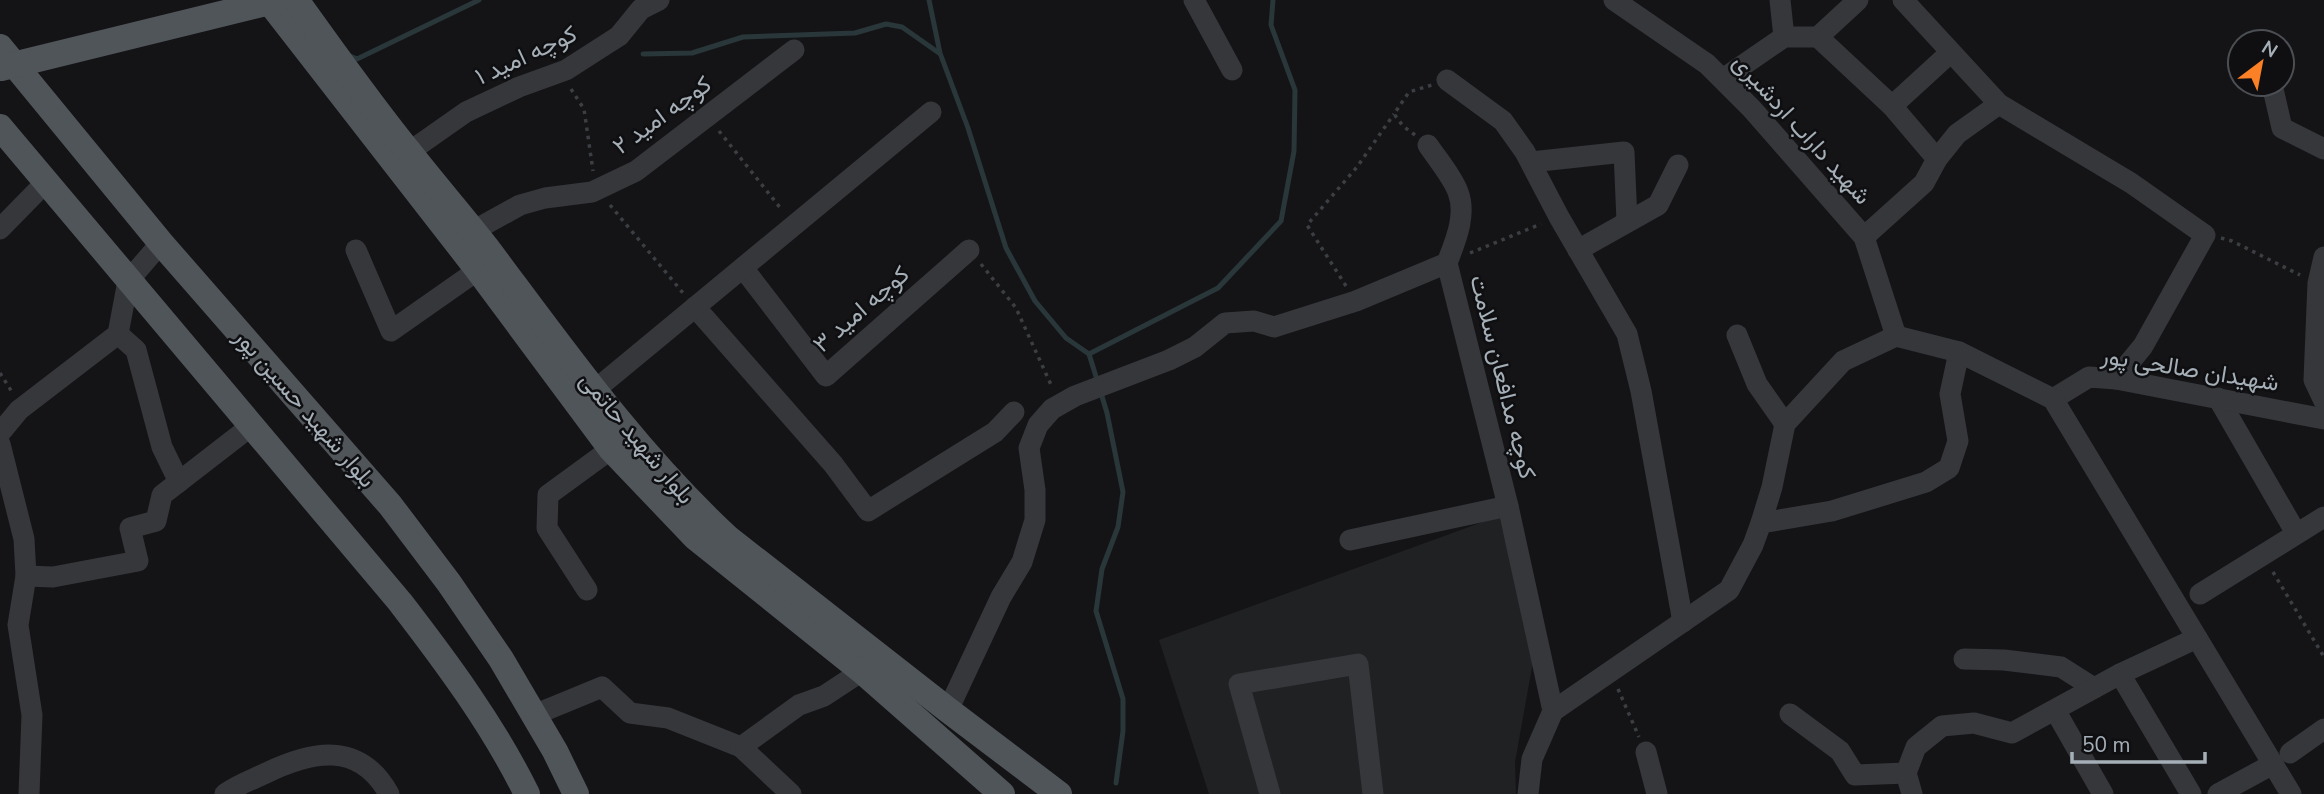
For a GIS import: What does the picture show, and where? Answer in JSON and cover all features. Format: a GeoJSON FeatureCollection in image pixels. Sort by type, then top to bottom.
{"type":"FeatureCollection","features":[{"type":"Feature","properties":{"kind":"main road","name":"بلوار شهید حاتمی"},"geometry":{"type":"LineString","coordinates":[[296,0],[409,152],[473,230],[586,398],[611,449],[695,537],[862,671],[1001,794]]}},
{"type":"Feature","properties":{"kind":"main road","name":"بلوار شهید حاتمی"},"geometry":{"type":"LineString","coordinates":[[272,1],[478,270],[586,398],[727,538],[1059,794]]}},
{"type":"Feature","properties":{"kind":"main road"},"geometry":{"type":"LineString","coordinates":[[4,56],[52,54],[272,1]]}},
{"type":"Feature","properties":{"kind":"main road"},"geometry":{"type":"LineString","coordinates":[[38,92],[40,77],[52,54]]}},
{"type":"Feature","properties":{"kind":"main road","name":"بلوار شهيد حسین پور"},"geometry":{"type":"LineString","coordinates":[[4,56],[38,92],[161,243],[390,505],[449,583],[501,659],[576,794]]}},
{"type":"Feature","properties":{"kind":"main road"},"geometry":{"type":"LineString","coordinates":[[0,127],[393,593],[459,679],[527,794]]}},
{"type":"Feature","properties":{"kind":"street","name":"کوچه امید ۱"},"geometry":{"type":"LineString","coordinates":[[409,152],[466,112],[519,87],[566,70],[620,36],[642,9],[660,0]]}},
{"type":"Feature","properties":{"kind":"street"},"geometry":{"type":"LineString","coordinates":[[1194,0],[1232,70]]}},
{"type":"Feature","properties":{"kind":"street","name":"شهید داراب اردشیری"},"geometry":{"type":"LineString","coordinates":[[1614,0],[1707,64],[1723,79],[1864,237],[1896,336]]}},
{"type":"Feature","properties":{"kind":"street"},"geometry":{"type":"LineString","coordinates":[[1780,0],[1784,37]]}},
{"type":"Feature","properties":{"kind":"street"},"geometry":{"type":"LineString","coordinates":[[1723,79],[1784,37],[1818,37],[1858,0]]}},
{"type":"Feature","properties":{"kind":"street"},"geometry":{"type":"LineString","coordinates":[[1903,0],[1999,104],[2132,183],[2205,234],[2143,346],[2116,379]]}},
{"type":"Feature","properties":{"kind":"street"},"geometry":{"type":"LineString","coordinates":[[1818,37],[1892,106],[1937,159]]}},
{"type":"Feature","properties":{"kind":"street","name":"کوچه امید ۲"},"geometry":{"type":"LineString","coordinates":[[473,230],[520,205],[545,198],[592,192],[636,171],[793,50]]}},
{"type":"Feature","properties":{"kind":"street"},"geometry":{"type":"LineString","coordinates":[[1892,106],[1951,52]]}},
{"type":"Feature","properties":{"kind":"street"},"geometry":{"type":"LineString","coordinates":[[1447,80],[1503,121],[1531,162],[1559,217],[1627,334],[1643,405],[1683,622]]}},
{"type":"Feature","properties":{"kind":"street"},"geometry":{"type":"LineString","coordinates":[[2274,98],[2282,128],[2324,149]]}},
{"type":"Feature","properties":{"kind":"street"},"geometry":{"type":"LineString","coordinates":[[1864,237],[1924,183],[1937,159],[1957,134],[1999,104]]}},
{"type":"Feature","properties":{"kind":"street"},"geometry":{"type":"LineString","coordinates":[[586,398],[931,113]]}},
{"type":"Feature","properties":{"kind":"street"},"geometry":{"type":"LineString","coordinates":[[1428,145],[1458,192],[1461,209],[1458,235],[1447,263]]}},
{"type":"Feature","properties":{"kind":"street"},"geometry":{"type":"LineString","coordinates":[[1531,162],[1624,152],[1627,221]]}},
{"type":"Feature","properties":{"kind":"street"},"geometry":{"type":"LineString","coordinates":[[1578,250],[1658,205],[1678,165]]}},
{"type":"Feature","properties":{"kind":"street"},"geometry":{"type":"LineString","coordinates":[[0,229],[45,183]]}},
{"type":"Feature","properties":{"kind":"street"},"geometry":{"type":"LineString","coordinates":[[0,433],[19,410],[118,334],[128,281],[161,243]]}},
{"type":"Feature","properties":{"kind":"street"},"geometry":{"type":"LineString","coordinates":[[356,250],[391,331],[478,270]]}},
{"type":"Feature","properties":{"kind":"street","name":"کوچه امید ۳"},"geometry":{"type":"LineString","coordinates":[[743,268],[826,376],[970,250]]}},
{"type":"Feature","properties":{"kind":"street"},"geometry":{"type":"LineString","coordinates":[[2324,257],[2318,283],[2320,344],[2314,380],[2324,401]]}},
{"type":"Feature","properties":{"kind":"street","name":"کوچه مدافعان سلامت"},"geometry":{"type":"LineString","coordinates":[[1029,448],[1038,425],[1052,409],[1106,383],[1169,360],[1195,347],[1225,323],[1254,321],[1274,327],[1356,301],[1447,263],[1508,506],[1553,711]]}},
{"type":"Feature","properties":{"kind":"street"},"geometry":{"type":"LineString","coordinates":[[695,307],[833,464],[868,511],[995,432],[1014,412]]}},
{"type":"Feature","properties":{"kind":"street"},"geometry":{"type":"LineString","coordinates":[[118,334],[136,350],[162,447],[179,482]]}},
{"type":"Feature","properties":{"kind":"street"},"geometry":{"type":"LineString","coordinates":[[1737,335],[1757,384],[1785,424]]}},
{"type":"Feature","properties":{"kind":"street"},"geometry":{"type":"LineString","coordinates":[[1528,794],[1532,759],[1553,711],[1729,590],[1753,545],[1761,523],[1772,487],[1785,424],[1843,361],[1896,336],[1959,352],[2053,399],[2197,638],[2281,759],[2291,794]]}},
{"type":"Feature","properties":{"kind":"street"},"geometry":{"type":"LineString","coordinates":[[1761,523],[1832,512],[1926,482],[1949,468],[1958,440],[1950,394],[1959,352]]}},
{"type":"Feature","properties":{"kind":"street","name":"شهیدان صالحی پور"},"geometry":{"type":"LineString","coordinates":[[2053,399],[2090,377],[2116,379],[2324,419]]}},
{"type":"Feature","properties":{"kind":"street"},"geometry":{"type":"LineString","coordinates":[[2218,398],[2296,533]]}},
{"type":"Feature","properties":{"kind":"street"},"geometry":{"type":"LineString","coordinates":[[26,576],[53,577],[138,561],[130,528],[156,521],[162,495],[251,426]]}},
{"type":"Feature","properties":{"kind":"street"},"geometry":{"type":"LineString","coordinates":[[948,710],[1001,597],[1021,562],[1035,520],[1035,490],[1029,448],[995,432]]}},
{"type":"Feature","properties":{"kind":"street"},"geometry":{"type":"LineString","coordinates":[[0,444],[24,539],[26,576],[18,625],[32,715],[29,794]]}},
{"type":"Feature","properties":{"kind":"street"},"geometry":{"type":"LineString","coordinates":[[587,590],[547,528],[548,495],[611,449]]}},
{"type":"Feature","properties":{"kind":"street"},"geometry":{"type":"LineString","coordinates":[[1350,540],[1508,506]]}},
{"type":"Feature","properties":{"kind":"street"},"geometry":{"type":"LineString","coordinates":[[2200,594],[2324,517]]}},
{"type":"Feature","properties":{"kind":"street"},"geometry":{"type":"LineString","coordinates":[[1912,794],[1906,774],[1916,747],[1942,726],[1974,723],[2012,733],[2120,674],[2197,638]]}},
{"type":"Feature","properties":{"kind":"street"},"geometry":{"type":"LineString","coordinates":[[1964,659],[2004,660],[2061,667],[2094,688]]}},
{"type":"Feature","properties":{"kind":"street"},"geometry":{"type":"LineString","coordinates":[[1270,794],[1239,684],[1358,664],[1373,794]]}},
{"type":"Feature","properties":{"kind":"street"},"geometry":{"type":"LineString","coordinates":[[741,747],[799,705],[824,696],[862,671]]}},
{"type":"Feature","properties":{"kind":"street"},"geometry":{"type":"LineString","coordinates":[[2120,674],[2192,794]]}},
{"type":"Feature","properties":{"kind":"street"},"geometry":{"type":"LineString","coordinates":[[534,715],[601,687],[629,713],[668,718],[741,747],[791,794]]}},
{"type":"Feature","properties":{"kind":"street"},"geometry":{"type":"LineString","coordinates":[[2055,710],[2103,794]]}},
{"type":"Feature","properties":{"kind":"street"},"geometry":{"type":"LineString","coordinates":[[1790,714],[1840,751],[1855,775],[1906,774]]}},
{"type":"Feature","properties":{"kind":"street"},"geometry":{"type":"LineString","coordinates":[[2218,794],[2281,759],[2324,729]]}},
{"type":"Feature","properties":{"kind":"street"},"geometry":{"type":"LineString","coordinates":[[1646,752],[1657,794]]}},
{"type":"Feature","properties":{"kind":"street"},"geometry":{"type":"LineString","coordinates":[[225,794],[280,766],[330,754],[342,755],[365,765],[373,771],[389,794]]}},
{"type":"Feature","properties":{"kind":"path"},"geometry":{"type":"LineString","coordinates":[[1356,301],[1307,225],[1357,167],[1409,92],[1447,80]]}},
{"type":"Feature","properties":{"kind":"path"},"geometry":{"type":"LineString","coordinates":[[1394,114],[1404,126],[1428,145]]}},
{"type":"Feature","properties":{"kind":"path"},"geometry":{"type":"LineString","coordinates":[[707,116],[794,225]]}},
{"type":"Feature","properties":{"kind":"path"},"geometry":{"type":"LineString","coordinates":[[1447,263],[1559,217]]}},
{"type":"Feature","properties":{"kind":"path"},"geometry":{"type":"LineString","coordinates":[[2205,234],[2232,241],[2318,283]]}},
{"type":"Feature","properties":{"kind":"path"},"geometry":{"type":"LineString","coordinates":[[970,250],[1016,308],[1068,400]]}},
{"type":"Feature","properties":{"kind":"path"},"geometry":{"type":"LineString","coordinates":[[2263,555],[2324,657]]}},
{"type":"Feature","properties":{"kind":"path"},"geometry":{"type":"LineString","coordinates":[[1611,671],[1646,752]]}},
{"type":"Feature","properties":{"kind":"shaded area"},"geometry":{"type":"Polygon","coordinates":[[[1499,516],[1534,656],[1515,762],[1516,794],[1209,794],[1159,640],[1499,516]]]}},
{"type":"Feature","properties":{"kind":"waterway"},"geometry":{"type":"LineString","coordinates":[[350,56],[357,59],[479,0]]}},
{"type":"Feature","properties":{"kind":"waterway"},"geometry":{"type":"LineString","coordinates":[[929,0],[940,53],[968,128],[1006,248],[1035,301],[1066,338],[1089,354],[1098,383]]}},
{"type":"Feature","properties":{"kind":"waterway"},"geometry":{"type":"LineString","coordinates":[[1089,354],[1218,288],[1281,221],[1294,151],[1295,90],[1271,25],[1273,0]]}},
{"type":"Feature","properties":{"kind":"waterway"},"geometry":{"type":"LineString","coordinates":[[643,54],[692,53],[743,37],[855,33],[886,24],[902,27],[939,53]]}},
{"type":"Feature","properties":{"kind":"waterway"},"geometry":{"type":"LineString","coordinates":[[1101,393],[1123,492],[1118,527],[1102,569],[1096,611],[1123,699],[1123,731],[1116,783]]}}]}
